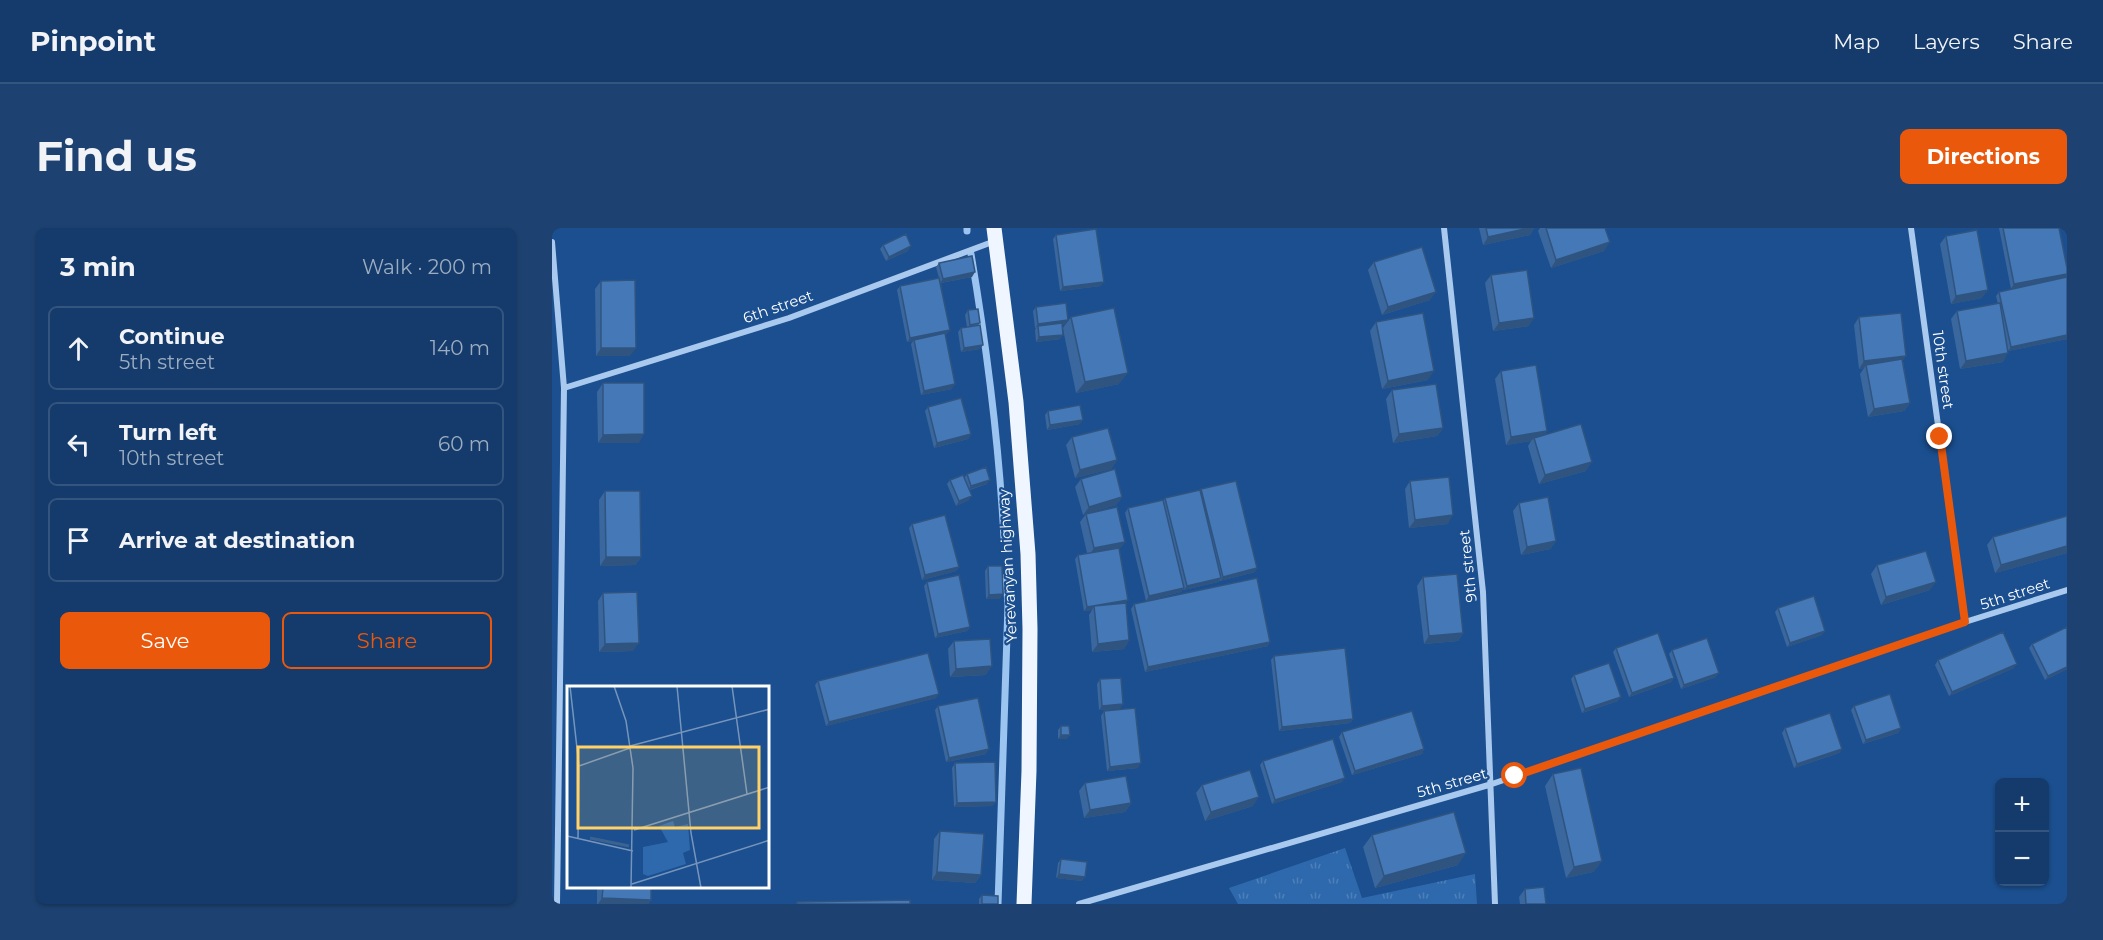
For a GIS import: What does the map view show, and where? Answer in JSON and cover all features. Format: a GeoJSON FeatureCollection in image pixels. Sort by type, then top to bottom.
{"type":"FeatureCollection","features":[{"type":"Feature","properties":{"kind":"main road","name":"Yerevanyan highway"},"geometry":{"type":"LineString","coordinates":[[995,234],[1017,402],[1028,554],[1029,747],[1024,904]]}},
{"type":"Feature","properties":{"kind":"street","name":"9th street"},"geometry":{"type":"LineString","coordinates":[[1444,228],[1483,592],[1495,904]]}},
{"type":"Feature","properties":{"kind":"street","name":"10th street"},"geometry":{"type":"LineString","coordinates":[[1911,228],[1965,622]]}},
{"type":"Feature","properties":{"kind":"street","name":"6th street"},"geometry":{"type":"LineString","coordinates":[[564,388],[789,318],[995,234]]}},
{"type":"Feature","properties":{"kind":"street"},"geometry":{"type":"LineString","coordinates":[[552,242],[564,388],[558,904]]}},
{"type":"Feature","properties":{"kind":"street","name":"5th street"},"geometry":{"type":"LineString","coordinates":[[1079,904],[1492,784],[1965,622],[2067,590]]}},
{"type":"Feature","properties":{"kind":"green space"},"geometry":{"type":"Polygon","coordinates":[[[1345,848],[1362,898],[1475,874],[1477,904],[1238,904],[1229,888],[1345,848]]]}},
{"type":"Feature","properties":{"kind":"building"},"geometry":{"type":"Polygon","coordinates":[[[1486,228],[1529,228],[1488,237],[1486,228]]]}},
{"type":"Feature","properties":{"kind":"building"},"geometry":{"type":"Polygon","coordinates":[[[1546,228],[1605,228],[1610,242],[1556,260],[1546,228]]]}},
{"type":"Feature","properties":{"kind":"building"},"geometry":{"type":"Polygon","coordinates":[[[2003,228],[2059,228],[2067,274],[2014,284],[2003,228]]]}},
{"type":"Feature","properties":{"kind":"building"},"geometry":{"type":"Polygon","coordinates":[[[1096,229],[1104,282],[1063,287],[1056,235],[1096,229]]]}},
{"type":"Feature","properties":{"kind":"building"},"geometry":{"type":"Polygon","coordinates":[[[1977,230],[1988,290],[1956,296],[1946,236],[1977,230]]]}},
{"type":"Feature","properties":{"kind":"building"},"geometry":{"type":"Polygon","coordinates":[[[906,234],[911,246],[889,257],[883,245],[906,234]]]}},
{"type":"Feature","properties":{"kind":"building"},"geometry":{"type":"Polygon","coordinates":[[[1422,247],[1436,292],[1388,307],[1374,262],[1422,247]]]}},
{"type":"Feature","properties":{"kind":"building"},"geometry":{"type":"Polygon","coordinates":[[[972,256],[975,272],[943,279],[939,263],[972,256]]]}},
{"type":"Feature","properties":{"kind":"building"},"geometry":{"type":"Polygon","coordinates":[[[1527,270],[1534,318],[1499,323],[1491,275],[1527,270]]]}},
{"type":"Feature","properties":{"kind":"building"},"geometry":{"type":"Polygon","coordinates":[[[2067,277],[2067,335],[2011,347],[1999,292],[2067,277]]]}},
{"type":"Feature","properties":{"kind":"building"},"geometry":{"type":"Polygon","coordinates":[[[939,278],[950,330],[910,338],[900,286],[939,278]]]}},
{"type":"Feature","properties":{"kind":"building"},"geometry":{"type":"Polygon","coordinates":[[[635,280],[636,348],[601,348],[601,281],[635,280]]]}},
{"type":"Feature","properties":{"kind":"building"},"geometry":{"type":"Polygon","coordinates":[[[1066,303],[1068,320],[1038,324],[1036,307],[1066,303]]]}},
{"type":"Feature","properties":{"kind":"building"},"geometry":{"type":"Polygon","coordinates":[[[2000,303],[2008,353],[1966,361],[1957,311],[2000,303]]]}},
{"type":"Feature","properties":{"kind":"building"},"geometry":{"type":"Polygon","coordinates":[[[1114,308],[1128,373],[1085,382],[1071,317],[1114,308]]]}},
{"type":"Feature","properties":{"kind":"building"},"geometry":{"type":"Polygon","coordinates":[[[978,309],[980,323],[970,325],[968,310],[978,309]]]}},
{"type":"Feature","properties":{"kind":"building"},"geometry":{"type":"Polygon","coordinates":[[[1423,313],[1434,371],[1388,381],[1376,322],[1423,313]]]}},
{"type":"Feature","properties":{"kind":"building"},"geometry":{"type":"Polygon","coordinates":[[[1901,313],[1906,356],[1864,361],[1859,317],[1901,313]]]}},
{"type":"Feature","properties":{"kind":"building"},"geometry":{"type":"Polygon","coordinates":[[[1062,323],[1063,335],[1039,337],[1038,326],[1062,323]]]}},
{"type":"Feature","properties":{"kind":"building"},"geometry":{"type":"Polygon","coordinates":[[[980,325],[983,345],[964,348],[961,328],[980,325]]]}},
{"type":"Feature","properties":{"kind":"building"},"geometry":{"type":"Polygon","coordinates":[[[945,333],[955,384],[924,391],[914,340],[945,333]]]}},
{"type":"Feature","properties":{"kind":"building"},"geometry":{"type":"Polygon","coordinates":[[[1902,359],[1910,403],[1874,409],[1866,365],[1902,359]]]}},
{"type":"Feature","properties":{"kind":"building"},"geometry":{"type":"Polygon","coordinates":[[[1536,365],[1547,431],[1511,437],[1501,371],[1536,365]]]}},
{"type":"Feature","properties":{"kind":"building"},"geometry":{"type":"Polygon","coordinates":[[[603,383],[644,383],[644,434],[603,435],[603,383]]]}},
{"type":"Feature","properties":{"kind":"building"},"geometry":{"type":"Polygon","coordinates":[[[1436,384],[1443,428],[1399,434],[1392,390],[1436,384]]]}},
{"type":"Feature","properties":{"kind":"building"},"geometry":{"type":"Polygon","coordinates":[[[961,398],[971,434],[937,443],[928,407],[961,398]]]}},
{"type":"Feature","properties":{"kind":"building"},"geometry":{"type":"Polygon","coordinates":[[[1080,405],[1083,420],[1050,425],[1048,411],[1080,405]]]}},
{"type":"Feature","properties":{"kind":"building"},"geometry":{"type":"Polygon","coordinates":[[[1581,424],[1592,462],[1545,475],[1534,438],[1581,424]]]}},
{"type":"Feature","properties":{"kind":"building"},"geometry":{"type":"Polygon","coordinates":[[[1108,428],[1117,460],[1080,470],[1072,437],[1108,428]]]}},
{"type":"Feature","properties":{"kind":"building"},"geometry":{"type":"Polygon","coordinates":[[[986,467],[990,480],[971,486],[967,474],[986,467]]]}},
{"type":"Feature","properties":{"kind":"building"},"geometry":{"type":"Polygon","coordinates":[[[1115,469],[1122,497],[1089,507],[1081,479],[1115,469]]]}},
{"type":"Feature","properties":{"kind":"building"},"geometry":{"type":"Polygon","coordinates":[[[963,475],[972,496],[959,501],[950,480],[963,475]]]}},
{"type":"Feature","properties":{"kind":"building"},"geometry":{"type":"Polygon","coordinates":[[[1449,477],[1453,515],[1415,520],[1410,481],[1449,477]]]}},
{"type":"Feature","properties":{"kind":"building"},"geometry":{"type":"Polygon","coordinates":[[[1236,481],[1257,568],[1223,577],[1201,489],[1236,481]]]}},
{"type":"Feature","properties":{"kind":"building"},"geometry":{"type":"Polygon","coordinates":[[[1200,490],[1221,578],[1187,586],[1165,498],[1200,490]]]}},
{"type":"Feature","properties":{"kind":"building"},"geometry":{"type":"Polygon","coordinates":[[[605,491],[640,491],[641,557],[606,557],[605,491]]]}},
{"type":"Feature","properties":{"kind":"building"},"geometry":{"type":"Polygon","coordinates":[[[1548,497],[1556,541],[1527,547],[1519,503],[1548,497]]]}},
{"type":"Feature","properties":{"kind":"building"},"geometry":{"type":"Polygon","coordinates":[[[1163,500],[1184,588],[1149,596],[1128,508],[1163,500]]]}},
{"type":"Feature","properties":{"kind":"building"},"geometry":{"type":"Polygon","coordinates":[[[1117,507],[1125,542],[1094,548],[1086,514],[1117,507]]]}},
{"type":"Feature","properties":{"kind":"building"},"geometry":{"type":"Polygon","coordinates":[[[945,515],[959,567],[925,575],[912,524],[945,515]]]}},
{"type":"Feature","properties":{"kind":"building"},"geometry":{"type":"Polygon","coordinates":[[[2067,516],[2067,546],[2001,565],[1993,537],[2067,516]]]}},
{"type":"Feature","properties":{"kind":"building"},"geometry":{"type":"Polygon","coordinates":[[[1119,548],[1128,600],[1087,607],[1078,555],[1119,548]]]}},
{"type":"Feature","properties":{"kind":"building"},"geometry":{"type":"Polygon","coordinates":[[[1926,551],[1936,582],[1886,597],[1877,565],[1926,551]]]}},
{"type":"Feature","properties":{"kind":"building"},"geometry":{"type":"Polygon","coordinates":[[[988,566],[1002,566],[1003,594],[989,595],[988,566]]]}},
{"type":"Feature","properties":{"kind":"building"},"geometry":{"type":"Polygon","coordinates":[[[1457,574],[1463,633],[1429,636],[1423,577],[1457,574]]]}},
{"type":"Feature","properties":{"kind":"building"},"geometry":{"type":"Polygon","coordinates":[[[959,575],[970,627],[938,634],[927,582],[959,575]]]}},
{"type":"Feature","properties":{"kind":"building"},"geometry":{"type":"Polygon","coordinates":[[[1257,578],[1270,642],[1148,667],[1134,604],[1257,578]]]}},
{"type":"Feature","properties":{"kind":"building"},"geometry":{"type":"Polygon","coordinates":[[[637,592],[639,643],[605,644],[603,593],[637,592]]]}},
{"type":"Feature","properties":{"kind":"building"},"geometry":{"type":"Polygon","coordinates":[[[1814,596],[1825,631],[1790,643],[1778,608],[1814,596]]]}},
{"type":"Feature","properties":{"kind":"building"},"geometry":{"type":"Polygon","coordinates":[[[1126,603],[1129,640],[1098,644],[1094,606],[1126,603]]]}},
{"type":"Feature","properties":{"kind":"building"},"geometry":{"type":"Polygon","coordinates":[[[2067,627],[2067,667],[2048,676],[2032,644],[2067,627]]]}},
{"type":"Feature","properties":{"kind":"building"},"geometry":{"type":"Polygon","coordinates":[[[2003,632],[2017,664],[1952,692],[1938,660],[2003,632]]]}},
{"type":"Feature","properties":{"kind":"building"},"geometry":{"type":"Polygon","coordinates":[[[1658,633],[1674,678],[1632,693],[1616,648],[1658,633]]]}},
{"type":"Feature","properties":{"kind":"building"},"geometry":{"type":"Polygon","coordinates":[[[1707,638],[1719,673],[1684,685],[1672,650],[1707,638]]]}},
{"type":"Feature","properties":{"kind":"building"},"geometry":{"type":"Polygon","coordinates":[[[990,639],[992,666],[956,669],[954,641],[990,639]]]}},
{"type":"Feature","properties":{"kind":"building"},"geometry":{"type":"Polygon","coordinates":[[[1345,648],[1353,719],[1282,727],[1274,656],[1345,648]]]}},
{"type":"Feature","properties":{"kind":"building"},"geometry":{"type":"Polygon","coordinates":[[[928,653],[939,694],[829,722],[818,681],[928,653]]]}},
{"type":"Feature","properties":{"kind":"building"},"geometry":{"type":"Polygon","coordinates":[[[1609,663],[1621,697],[1585,709],[1574,675],[1609,663]]]}},
{"type":"Feature","properties":{"kind":"building"},"geometry":{"type":"Polygon","coordinates":[[[1121,678],[1123,704],[1102,706],[1100,679],[1121,678]]]}},
{"type":"Feature","properties":{"kind":"building"},"geometry":{"type":"Polygon","coordinates":[[[1890,694],[1901,728],[1866,740],[1854,706],[1890,694]]]}},
{"type":"Feature","properties":{"kind":"building"},"geometry":{"type":"Polygon","coordinates":[[[978,698],[989,749],[949,758],[938,706],[978,698]]]}},
{"type":"Feature","properties":{"kind":"building"},"geometry":{"type":"Polygon","coordinates":[[[1135,708],[1141,763],[1110,767],[1104,711],[1135,708]]]}},
{"type":"Feature","properties":{"kind":"building"},"geometry":{"type":"Polygon","coordinates":[[[1412,711],[1424,749],[1355,771],[1342,732],[1412,711]]]}},
{"type":"Feature","properties":{"kind":"building"},"geometry":{"type":"Polygon","coordinates":[[[1830,713],[1842,749],[1797,764],[1785,728],[1830,713]]]}},
{"type":"Feature","properties":{"kind":"building"},"geometry":{"type":"Polygon","coordinates":[[[1061,726],[1069,726],[1070,735],[1061,735],[1061,726]]]}},
{"type":"Feature","properties":{"kind":"building"},"geometry":{"type":"Polygon","coordinates":[[[1333,739],[1345,778],[1275,800],[1263,761],[1333,739]]]}},
{"type":"Feature","properties":{"kind":"building"},"geometry":{"type":"Polygon","coordinates":[[[995,762],[996,802],[957,803],[955,763],[995,762]]]}},
{"type":"Feature","properties":{"kind":"building"},"geometry":{"type":"Polygon","coordinates":[[[1581,768],[1602,861],[1574,867],[1553,774],[1581,768]]]}},
{"type":"Feature","properties":{"kind":"building"},"geometry":{"type":"Polygon","coordinates":[[[1250,770],[1259,797],[1211,812],[1202,785],[1250,770]]]}},
{"type":"Feature","properties":{"kind":"building"},"geometry":{"type":"Polygon","coordinates":[[[1126,776],[1131,803],[1090,810],[1085,783],[1126,776]]]}},
{"type":"Feature","properties":{"kind":"building"},"geometry":{"type":"Polygon","coordinates":[[[1454,812],[1466,853],[1384,876],[1372,835],[1454,812]]]}},
{"type":"Feature","properties":{"kind":"building"},"geometry":{"type":"Polygon","coordinates":[[[940,831],[984,834],[981,875],[937,872],[940,831]]]}},
{"type":"Feature","properties":{"kind":"building"},"geometry":{"type":"Polygon","coordinates":[[[1061,859],[1087,862],[1085,877],[1059,874],[1061,859]]]}},
{"type":"Feature","properties":{"kind":"building"},"geometry":{"type":"Polygon","coordinates":[[[1544,887],[1546,904],[1526,904],[1525,889],[1544,887]]]}},
{"type":"Feature","properties":{"kind":"building"},"geometry":{"type":"Polygon","coordinates":[[[603,889],[651,889],[651,900],[602,898],[603,889]]]}},
{"type":"Feature","properties":{"kind":"building"},"geometry":{"type":"Polygon","coordinates":[[[982,895],[998,896],[998,904],[982,904],[982,895]]]}},
{"type":"Feature","properties":{"kind":"building"},"geometry":{"type":"Polygon","coordinates":[[[910,900],[910,904],[797,904],[797,902],[910,900]]]}},
{"type":"Feature","properties":{"kind":"waterway"},"geometry":{"type":"LineString","coordinates":[[971,254],[992,396],[1004,539]]}},
{"type":"Feature","properties":{"kind":"waterway"},"geometry":{"type":"LineString","coordinates":[[998,904],[1008,605],[1006,577]]}},
{"type":"Feature","properties":{"kind":"route"},"geometry":{"type":"LineString","coordinates":[[1515,776],[1965,622],[1940,437]]}}]}
